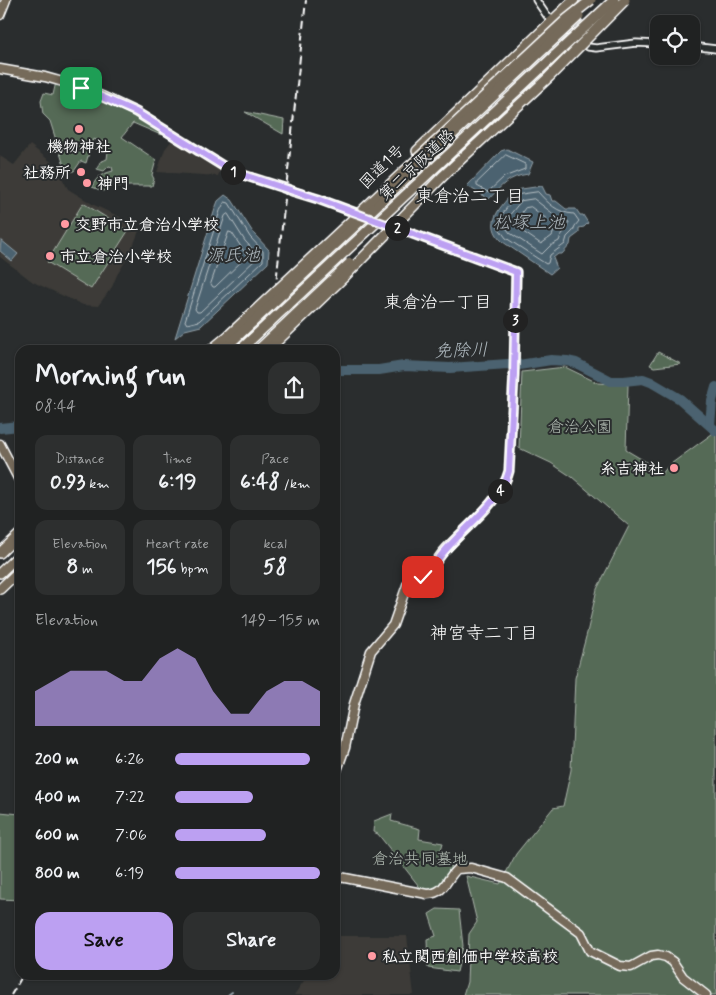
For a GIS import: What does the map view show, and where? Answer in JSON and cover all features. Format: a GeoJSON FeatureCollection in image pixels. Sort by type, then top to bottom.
{"type":"FeatureCollection","features":[{"type":"Feature","properties":{"kind":"highway","name":"国道1号"},"geometry":{"type":"LineString","coordinates":[[210,345],[366,202],[574,0]]}},
{"type":"Feature","properties":{"kind":"highway"},"geometry":{"type":"LineString","coordinates":[[217,345],[567,19],[593,0]]}},
{"type":"Feature","properties":{"kind":"highway","name":"第二京阪道路"},"geometry":{"type":"LineString","coordinates":[[228,345],[593,0]]}},
{"type":"Feature","properties":{"kind":"highway","name":"第二京阪道路"},"geometry":{"type":"LineString","coordinates":[[245,345],[614,0]]}},
{"type":"Feature","properties":{"kind":"highway"},"geometry":{"type":"LineString","coordinates":[[273,345],[343,278],[444,175],[549,77],[625,0]]}},
{"type":"Feature","properties":{"kind":"highway"},"geometry":{"type":"LineString","coordinates":[[263,345],[365,250],[500,114],[543,76],[578,34]]}},
{"type":"Feature","properties":{"kind":"highway"},"geometry":{"type":"LineString","coordinates":[[0,553],[15,539]]}},
{"type":"Feature","properties":{"kind":"highway"},"geometry":{"type":"LineString","coordinates":[[0,559],[15,545]]}},
{"type":"Feature","properties":{"kind":"highway"},"geometry":{"type":"LineString","coordinates":[[0,572],[15,558]]}},
{"type":"Feature","properties":{"kind":"highway"},"geometry":{"type":"LineString","coordinates":[[0,588],[15,574]]}},
{"type":"Feature","properties":{"kind":"main road"},"geometry":{"type":"LineString","coordinates":[[0,15],[6,0]]}},
{"type":"Feature","properties":{"kind":"main road"},"geometry":{"type":"LineString","coordinates":[[0,69],[45,77],[102,96],[136,112],[231,171],[318,199],[516,272],[514,365],[509,471],[507,478],[498,494],[443,553],[426,576],[410,581],[407,585],[393,625],[371,651],[354,704],[345,748],[340,762]]}},
{"type":"Feature","properties":{"kind":"main road"},"geometry":{"type":"LineString","coordinates":[[0,444],[15,472]]}},
{"type":"Feature","properties":{"kind":"main road"},"geometry":{"type":"LineString","coordinates":[[340,877],[435,894],[440,891],[457,869],[471,868],[495,873],[507,878],[575,927],[581,933],[590,951],[620,966],[631,967],[651,956],[666,957],[673,962],[683,977],[706,995]]}},
{"type":"Feature","properties":{"kind":"street"},"geometry":{"type":"LineString","coordinates":[[536,0],[548,16],[588,48],[636,43],[650,44]]}},
{"type":"Feature","properties":{"kind":"street"},"geometry":{"type":"LineString","coordinates":[[700,47],[716,49]]}},
{"type":"Feature","properties":{"kind":"shaded area"},"geometry":{"type":"Polygon","coordinates":[[[173,139],[221,168],[218,176],[157,172],[165,149],[173,139]]]}},
{"type":"Feature","properties":{"kind":"shaded area","name":"交野市立倉治小学校"},"geometry":{"type":"Polygon","coordinates":[[[30,145],[55,165],[68,189],[94,205],[120,217],[139,231],[130,254],[112,287],[98,306],[83,305],[33,282],[0,257],[0,156],[14,165],[30,145]]]}},
{"type":"Feature","properties":{"kind":"shaded area","name":"私立関西創価中学校高校"},"geometry":{"type":"Polygon","coordinates":[[[340,936],[407,936],[414,995],[294,995],[304,980],[340,980],[340,936]]]}},
{"type":"Feature","properties":{"kind":"green space","name":"機物神社"},"geometry":{"type":"Polygon","coordinates":[[[56,82],[105,99],[164,133],[161,135],[133,123],[122,137],[156,160],[152,175],[154,179],[152,186],[114,186],[103,191],[92,187],[100,176],[113,171],[112,167],[109,166],[104,171],[97,169],[100,162],[107,159],[109,143],[93,139],[86,163],[81,161],[74,171],[66,172],[50,121],[43,114],[41,101],[44,93],[53,95],[56,82]]]}},
{"type":"Feature","properties":{"kind":"green space"},"geometry":{"type":"Polygon","coordinates":[[[245,112],[284,120],[283,134],[245,112]]]}},
{"type":"Feature","properties":{"kind":"green space"},"geometry":{"type":"Polygon","coordinates":[[[83,203],[128,231],[91,289],[47,262],[83,203]]]}},
{"type":"Feature","properties":{"kind":"green space"},"geometry":{"type":"Polygon","coordinates":[[[658,352],[681,364],[654,367],[650,365],[658,352]]]}},
{"type":"Feature","properties":{"kind":"green space","name":"倉治公園"},"geometry":{"type":"Polygon","coordinates":[[[565,367],[598,383],[628,385],[626,450],[658,469],[662,474],[668,466],[716,431],[716,995],[463,995],[467,982],[469,934],[477,922],[466,876],[500,884],[516,854],[553,808],[563,806],[571,770],[575,678],[597,589],[629,526],[572,477],[551,463],[519,448],[522,372],[565,367]]]}},
{"type":"Feature","properties":{"kind":"green space"},"geometry":{"type":"Polygon","coordinates":[[[0,812],[15,814],[15,900],[0,899],[0,812]]]}},
{"type":"Feature","properties":{"kind":"green space","name":"倉治共同墓地"},"geometry":{"type":"Polygon","coordinates":[[[392,814],[391,821],[420,829],[419,839],[443,843],[437,863],[451,866],[440,887],[422,890],[378,834],[373,832],[374,821],[392,814]]]}},
{"type":"Feature","properties":{"kind":"green space"},"geometry":{"type":"Polygon","coordinates":[[[437,909],[459,910],[463,946],[457,972],[428,968],[427,939],[436,936],[429,914],[437,909]]]}},
{"type":"Feature","properties":{"kind":"water"},"geometry":{"type":"Polygon","coordinates":[[[507,149],[533,162],[528,174],[510,180],[489,199],[467,186],[501,151],[507,149]]]}},
{"type":"Feature","properties":{"kind":"water","name":"松塚上池"},"geometry":{"type":"Polygon","coordinates":[[[542,186],[546,194],[550,195],[552,201],[556,201],[566,209],[576,209],[588,223],[584,227],[579,228],[579,233],[571,239],[570,245],[562,254],[558,254],[553,258],[557,268],[550,274],[503,242],[494,228],[496,215],[515,190],[542,186]]]}},
{"type":"Feature","properties":{"kind":"water","name":"源氏池"},"geometry":{"type":"Polygon","coordinates":[[[225,195],[232,200],[254,234],[269,250],[268,263],[201,326],[185,330],[175,338],[215,209],[218,201],[225,195]]]}},
{"type":"Feature","properties":{"kind":"water"},"geometry":{"type":"Polygon","coordinates":[[[1,240],[18,254],[12,261],[0,251],[1,240]]]}},
{"type":"Feature","properties":{"kind":"waterway","name":"免除川"},"geometry":{"type":"LineString","coordinates":[[340,370],[379,370],[404,366],[450,368],[519,365],[551,360],[567,361],[576,363],[611,381],[643,379],[651,382],[680,399],[716,431]]}},
{"type":"Feature","properties":{"kind":"waterway","name":"免除川"},"geometry":{"type":"LineString","coordinates":[[710,425],[712,401],[716,387]]}},
{"type":"Feature","properties":{"kind":"waterway","name":"免除川"},"geometry":{"type":"LineString","coordinates":[[0,428],[15,426]]}},
{"type":"Feature","properties":{"kind":"waterway"},"geometry":{"type":"LineString","coordinates":[[228,995],[232,992]]}},
{"type":"Feature","properties":{"kind":"railway"},"geometry":{"type":"LineString","coordinates":[[270,345],[306,0]]}},
{"type":"Feature","properties":{"kind":"railway"},"geometry":{"type":"LineString","coordinates":[[11,995],[20,980]]}},
{"type":"Feature","properties":{"kind":"place","name":"機物神社"},"geometry":{"type":"Point","coordinates":[79,129]}},
{"type":"Feature","properties":{"kind":"place","name":"社務所"},"geometry":{"type":"Point","coordinates":[81,172]}},
{"type":"Feature","properties":{"kind":"place","name":"神門"},"geometry":{"type":"Point","coordinates":[87,183]}},
{"type":"Feature","properties":{"kind":"place","name":"交野市立倉治小学校"},"geometry":{"type":"Point","coordinates":[65,224]}},
{"type":"Feature","properties":{"kind":"place","name":"市立倉治小学校"},"geometry":{"type":"Point","coordinates":[50,256]}},
{"type":"Feature","properties":{"kind":"place","name":"糸吉神社"},"geometry":{"type":"Point","coordinates":[674,468]}},
{"type":"Feature","properties":{"kind":"place","name":"私立関西創価中学校高校"},"geometry":{"type":"Point","coordinates":[372,956]}},
{"type":"Feature","properties":{"kind":"district","name":"東倉治二丁目"},"geometry":{"type":"Point","coordinates":[470,196]}},
{"type":"Feature","properties":{"kind":"district","name":"東倉治一丁目"},"geometry":{"type":"Point","coordinates":[438,302]}},
{"type":"Feature","properties":{"kind":"district","name":"神宮寺二丁目"},"geometry":{"type":"Point","coordinates":[484,633]}},
{"type":"Feature","properties":{"kind":"route"},"geometry":{"type":"LineString","coordinates":[[81,88],[136,112],[231,171],[318,199],[516,272],[514,374],[509,471],[507,478],[498,494],[443,553],[426,576],[423,577]]}}]}
